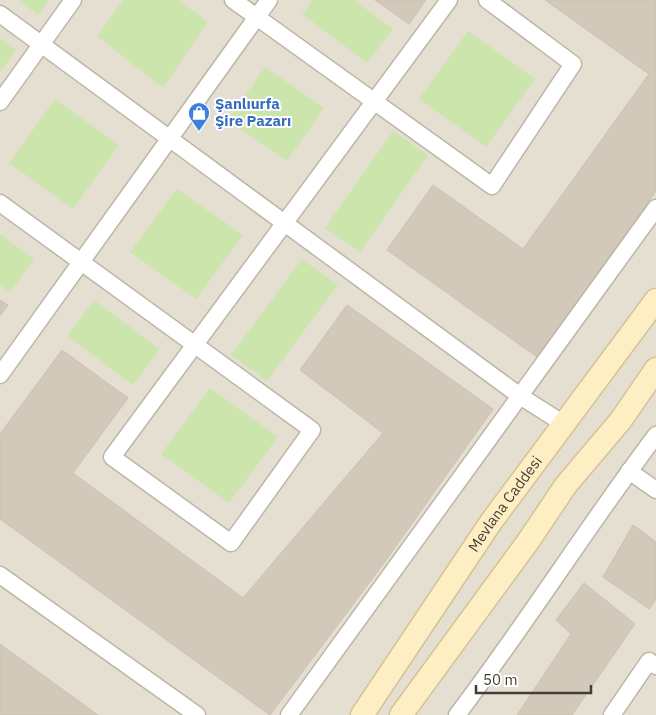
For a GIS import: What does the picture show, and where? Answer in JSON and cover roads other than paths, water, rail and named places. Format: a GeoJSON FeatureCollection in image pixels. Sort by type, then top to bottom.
{"type":"FeatureCollection","features":[{"type":"Feature","properties":{"kind":"main road","name":"Mevlana Caddesi"},"geometry":{"type":"LineString","coordinates":[[362,715],[491,522],[656,300]]}},
{"type":"Feature","properties":{"kind":"main road"},"geometry":{"type":"LineString","coordinates":[[401,715],[527,543],[566,485],[621,420],[656,369]]}},
{"type":"Feature","properties":{"kind":"street"},"geometry":{"type":"LineString","coordinates":[[0,102],[73,0]]}},
{"type":"Feature","properties":{"kind":"street"},"geometry":{"type":"LineString","coordinates":[[233,0],[492,186],[573,64],[487,0]]}},
{"type":"Feature","properties":{"kind":"street"},"geometry":{"type":"LineString","coordinates":[[0,375],[269,0]]}},
{"type":"Feature","properties":{"kind":"street"},"geometry":{"type":"LineString","coordinates":[[0,203],[195,345],[312,430],[230,543],[112,457],[195,345],[374,102],[450,0]]}},
{"type":"Feature","properties":{"kind":"street"},"geometry":{"type":"LineString","coordinates":[[0,14],[520,396],[564,424]]}},
{"type":"Feature","properties":{"kind":"street"},"geometry":{"type":"LineString","coordinates":[[289,715],[656,208]]}},
{"type":"Feature","properties":{"kind":"street"},"geometry":{"type":"LineString","coordinates":[[457,715],[486,677],[656,435]]}},
{"type":"Feature","properties":{"kind":"street"},"geometry":{"type":"LineString","coordinates":[[629,471],[656,490]]}},
{"type":"Feature","properties":{"kind":"street"},"geometry":{"type":"LineString","coordinates":[[0,575],[187,712]]}},
{"type":"Feature","properties":{"kind":"street"},"geometry":{"type":"LineString","coordinates":[[612,715],[649,661],[656,666]]}},
{"type":"Feature","properties":{"kind":"place","name":"Şanlıurfa Şire Pazarı"},"geometry":{"type":"Point","coordinates":[199,132]}}]}
